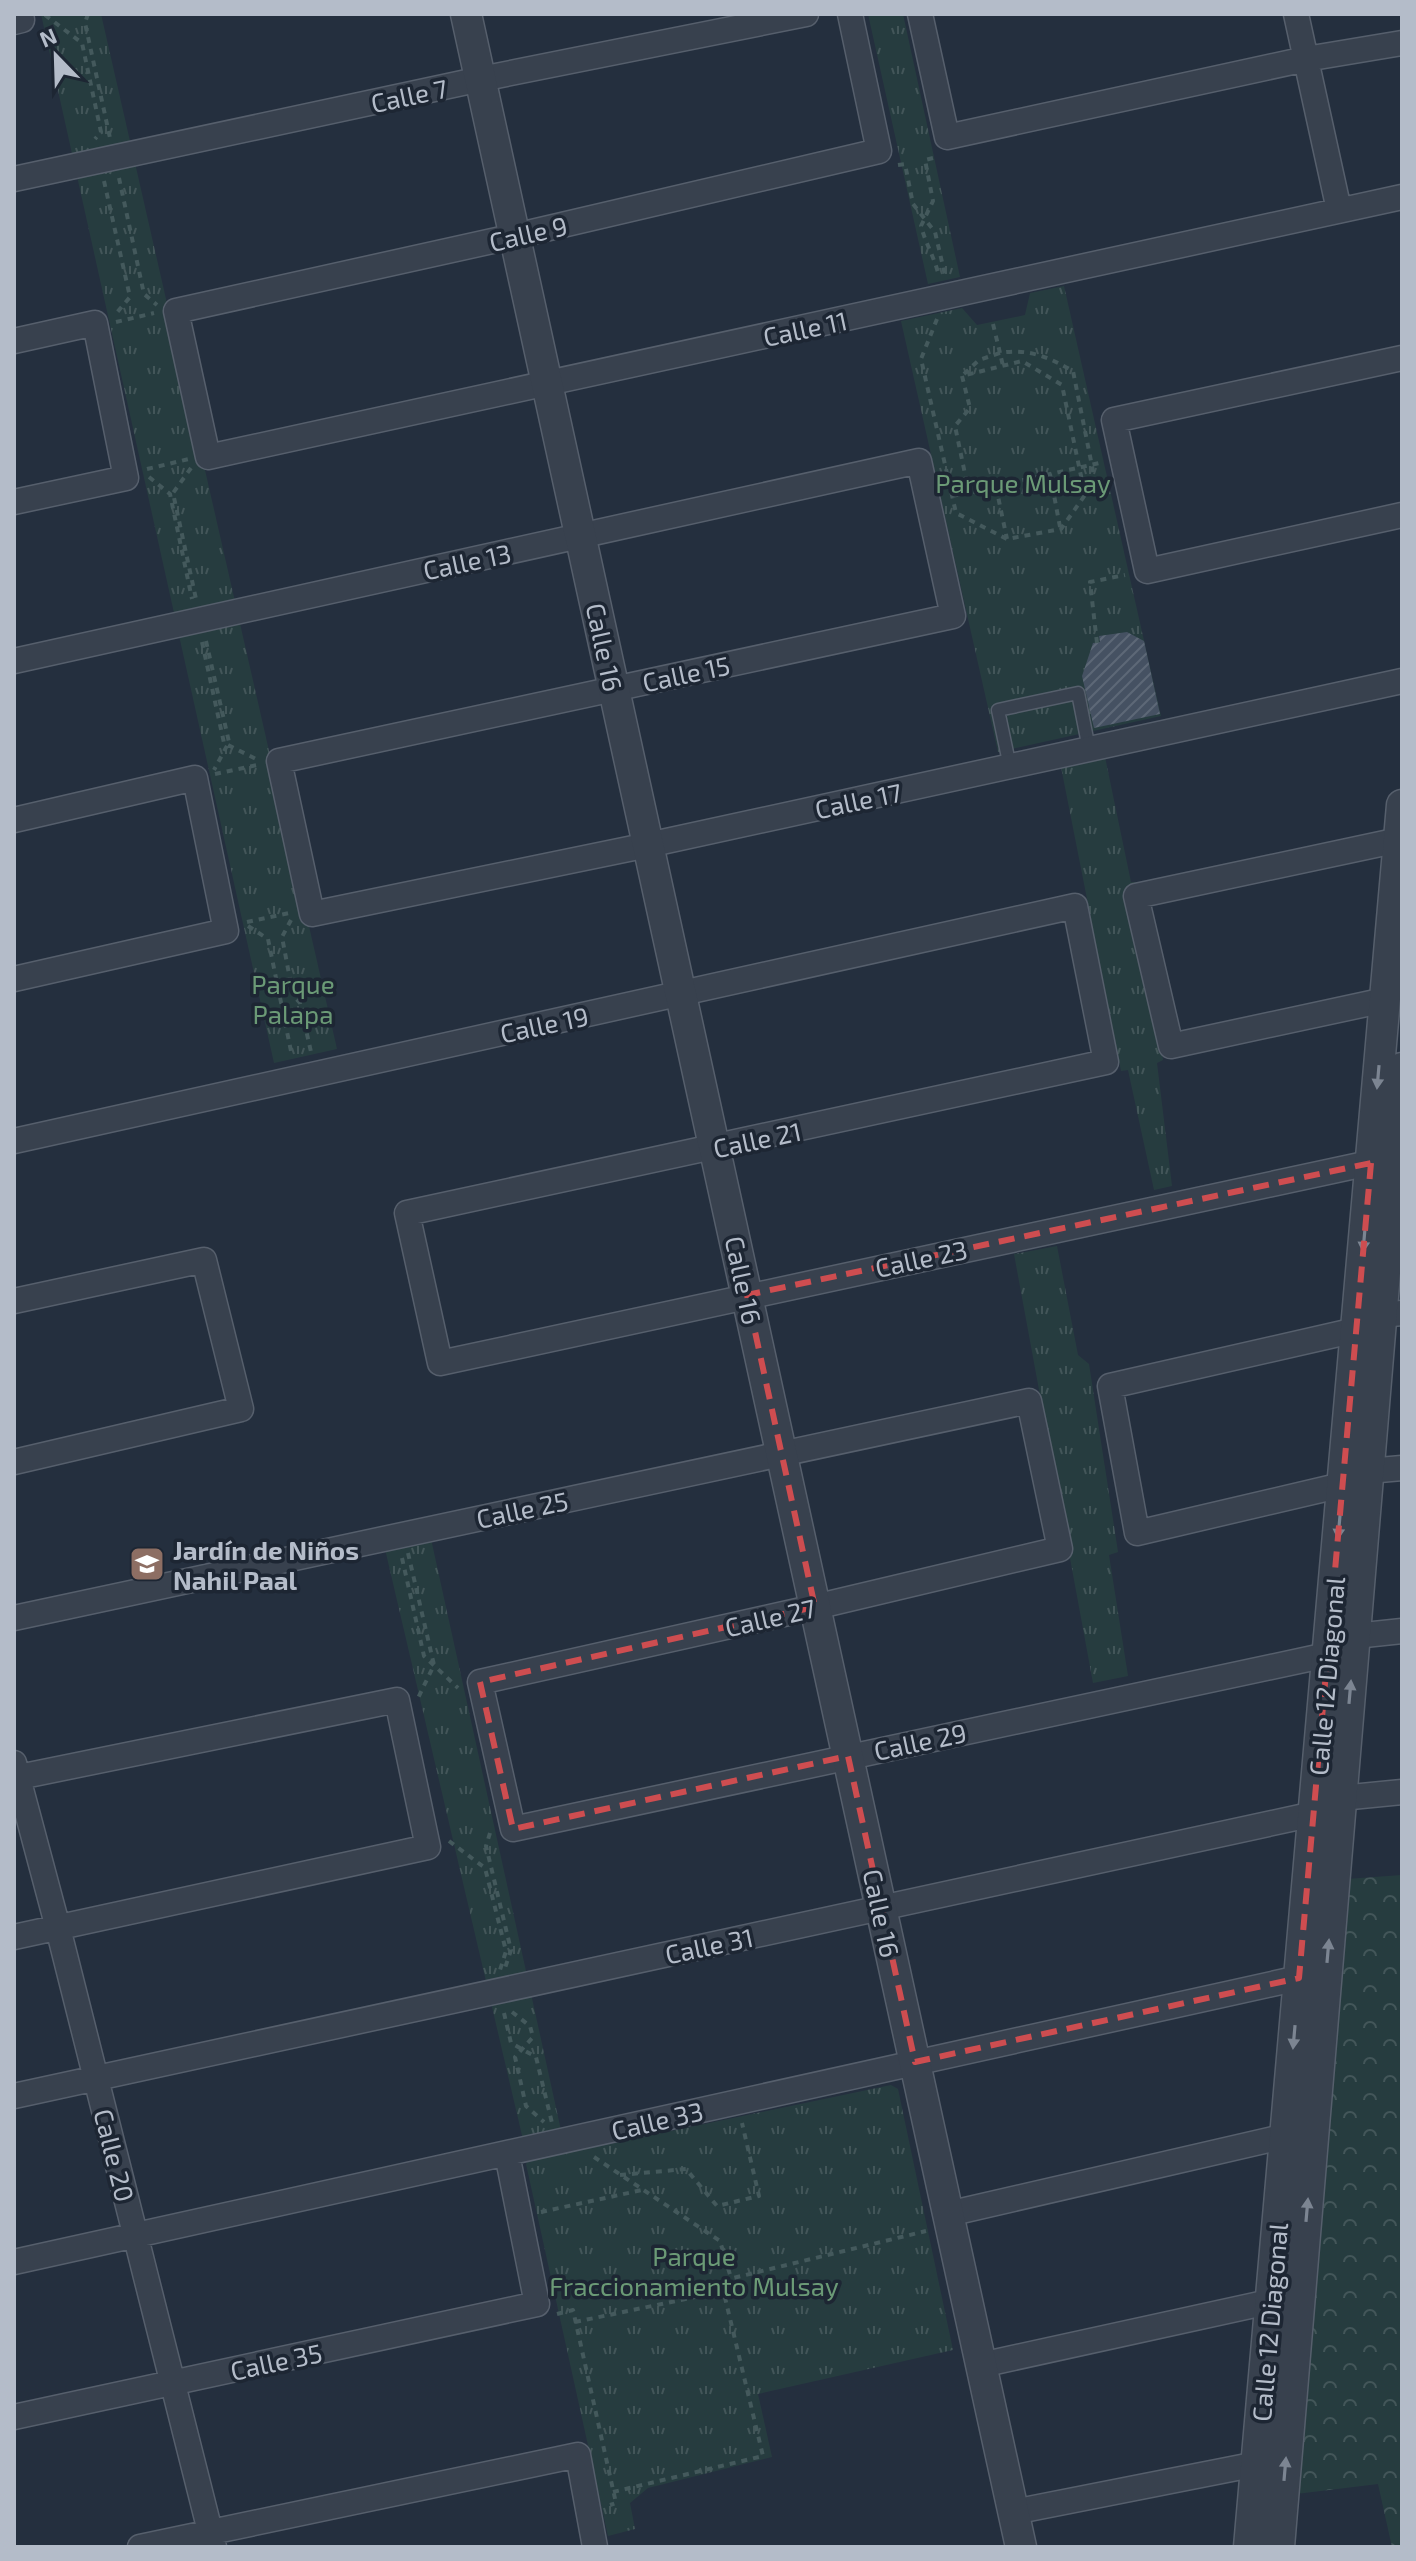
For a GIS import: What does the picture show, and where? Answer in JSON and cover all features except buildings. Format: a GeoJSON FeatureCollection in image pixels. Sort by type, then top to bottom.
{"type":"FeatureCollection","features":[{"type":"Feature","properties":{"kind":"street","name":"Calle 16"},"geometry":{"type":"LineString","coordinates":[[466,14],[915,2062],[941,2222],[981,2365],[1021,2547]]}},
{"type":"Feature","properties":{"kind":"street","name":"Calle 7"},"geometry":{"type":"LineString","coordinates":[[14,179],[481,79],[806,14]]}},
{"type":"Feature","properties":{"kind":"street"},"geometry":{"type":"LineString","coordinates":[[850,14],[889,158]]}},
{"type":"Feature","properties":{"kind":"street"},"geometry":{"type":"LineString","coordinates":[[920,14],[947,137],[1306,59],[1402,43]]}},
{"type":"Feature","properties":{"kind":"street"},"geometry":{"type":"LineString","coordinates":[[1296,14],[1339,210]]}},
{"type":"Feature","properties":{"kind":"street","name":"Calle 9"},"geometry":{"type":"LineString","coordinates":[[170,311],[889,158]]}},
{"type":"Feature","properties":{"kind":"street","name":"Calle 11"},"geometry":{"type":"LineString","coordinates":[[203,457],[547,385],[1402,197]]}},
{"type":"Feature","properties":{"kind":"street"},"geometry":{"type":"LineString","coordinates":[[170,311],[203,457]]}},
{"type":"Feature","properties":{"kind":"street"},"geometry":{"type":"LineString","coordinates":[[14,341],[101,323],[133,474],[14,502]]}},
{"type":"Feature","properties":{"kind":"street"},"geometry":{"type":"LineString","coordinates":[[1402,358],[1114,420],[1138,573],[1402,515]]}},
{"type":"Feature","properties":{"kind":"street","name":"Calle 13"},"geometry":{"type":"LineString","coordinates":[[14,661],[919,461],[953,616]]}},
{"type":"Feature","properties":{"kind":"street","name":"Calle 15"},"geometry":{"type":"LineString","coordinates":[[271,762],[953,616]]}},
{"type":"Feature","properties":{"kind":"street","name":"Calle 17"},"geometry":{"type":"LineString","coordinates":[[304,913],[648,845],[1402,681]]}},
{"type":"Feature","properties":{"kind":"street"},"geometry":{"type":"LineString","coordinates":[[271,762],[304,913]]}},
{"type":"Feature","properties":{"kind":"street"},"geometry":{"type":"LineString","coordinates":[[14,820],[203,776],[235,927],[14,979]]}},
{"type":"Feature","properties":{"kind":"street","name":"Calle 12 Diagonal"},"geometry":{"type":"LineString","coordinates":[[1279,2547],[1286,2136],[1327,1655],[1380,1319],[1389,1159],[1385,1000],[1402,805]]}},
{"type":"Feature","properties":{"kind":"street"},"geometry":{"type":"LineString","coordinates":[[1385,1000],[1171,1046],[1136,896],[1399,840]]}},
{"type":"Feature","properties":{"kind":"street","name":"Calle 19"},"geometry":{"type":"LineString","coordinates":[[14,1141],[1075,906],[1106,1062]]}},
{"type":"Feature","properties":{"kind":"street","name":"Calle 21"},"geometry":{"type":"LineString","coordinates":[[440,1363],[407,1213],[715,1149],[1106,1062]]}},
{"type":"Feature","properties":{"kind":"street","name":"Calle 12 Diagonal"},"geometry":{"type":"LineString","coordinates":[[1389,1159],[1402,1068]]}},
{"type":"Feature","properties":{"kind":"street","name":"Calle 23"},"geometry":{"type":"LineString","coordinates":[[440,1363],[1389,1159]]}},
{"type":"Feature","properties":{"kind":"street"},"geometry":{"type":"LineString","coordinates":[[14,1301],[204,1260],[241,1409],[14,1462]]}},
{"type":"Feature","properties":{"kind":"street"},"geometry":{"type":"LineString","coordinates":[[1380,1319],[1110,1386],[1137,1533],[1402,1468]]}},
{"type":"Feature","properties":{"kind":"street","name":"Calle 25"},"geometry":{"type":"LineString","coordinates":[[14,1618],[1029,1401],[1060,1549]]}},
{"type":"Feature","properties":{"kind":"street","name":"Calle 12 Diagonal"},"geometry":{"type":"LineString","coordinates":[[1249,2547],[1257,2464],[1285,2299],[1341,1798],[1355,1636],[1355,1478]]}},
{"type":"Feature","properties":{"kind":"street","name":"Calle 27"},"geometry":{"type":"LineString","coordinates":[[471,1686],[1060,1549]]}},
{"type":"Feature","properties":{"kind":"street"},"geometry":{"type":"LineString","coordinates":[[1355,1636],[1402,1631]]}},
{"type":"Feature","properties":{"kind":"street","name":"Calle 29"},"geometry":{"type":"LineString","coordinates":[[502,1828],[1327,1655]]}},
{"type":"Feature","properties":{"kind":"street"},"geometry":{"type":"LineString","coordinates":[[471,1686],[502,1828]]}},
{"type":"Feature","properties":{"kind":"street"},"geometry":{"type":"LineString","coordinates":[[14,1937],[436,1842],[406,1703],[15,1773]]}},
{"type":"Feature","properties":{"kind":"street","name":"Calle 20"},"geometry":{"type":"LineString","coordinates":[[15,1773],[58,1928],[212,2539]]}},
{"type":"Feature","properties":{"kind":"street","name":"Calle 31"},"geometry":{"type":"LineString","coordinates":[[14,2096],[1314,1814],[1341,1798],[1402,1792]]}},
{"type":"Feature","properties":{"kind":"street","name":"Calle 33"},"geometry":{"type":"LineString","coordinates":[[14,2262],[1299,1978]]}},
{"type":"Feature","properties":{"kind":"street"},"geometry":{"type":"LineString","coordinates":[[941,2222],[1286,2136]]}},
{"type":"Feature","properties":{"kind":"street"},"geometry":{"type":"LineString","coordinates":[[507,2154],[547,2309]]}},
{"type":"Feature","properties":{"kind":"street"},"geometry":{"type":"LineString","coordinates":[[981,2365],[1285,2299]]}},
{"type":"Feature","properties":{"kind":"street","name":"Calle 35"},"geometry":{"type":"LineString","coordinates":[[14,2417],[547,2309]]}},
{"type":"Feature","properties":{"kind":"street"},"geometry":{"type":"LineString","coordinates":[[140,2547],[212,2539],[578,2455],[595,2547]]}},
{"type":"Feature","properties":{"kind":"street"},"geometry":{"type":"LineString","coordinates":[[1013,2512],[1257,2464]]}},
{"type":"Feature","properties":{"kind":"lane"},"geometry":{"type":"LineString","coordinates":[[1010,767],[998,710],[1078,693],[1089,749]]}},
{"type":"Feature","properties":{"kind":"path"},"geometry":{"type":"LineString","coordinates":[[88,14],[85,23],[111,144]]}},
{"type":"Feature","properties":{"kind":"path"},"geometry":{"type":"LineString","coordinates":[[25,17],[82,43],[101,132],[94,139]]}},
{"type":"Feature","properties":{"kind":"path"},"geometry":{"type":"LineString","coordinates":[[889,158],[905,164],[913,204],[925,218],[935,232],[944,286],[934,257],[927,251],[921,226],[925,218],[933,201],[925,160],[933,158]]}},
{"type":"Feature","properties":{"kind":"path"},"geometry":{"type":"LineString","coordinates":[[117,172],[144,294]]}},
{"type":"Feature","properties":{"kind":"path"},"geometry":{"type":"LineString","coordinates":[[101,323],[130,297],[102,175]]}},
{"type":"Feature","properties":{"kind":"path"},"geometry":{"type":"LineString","coordinates":[[101,323],[170,311]]}},
{"type":"Feature","properties":{"kind":"path"},"geometry":{"type":"LineString","coordinates":[[938,317],[921,359],[956,513],[1007,539],[1061,529],[1095,481],[1073,371],[1047,356],[1017,350],[979,360],[962,376]]}},
{"type":"Feature","properties":{"kind":"path"},"geometry":{"type":"LineString","coordinates":[[993,324],[1003,366]]}},
{"type":"Feature","properties":{"kind":"path"},"geometry":{"type":"LineString","coordinates":[[962,376],[1022,361],[1062,385],[1085,495]]}},
{"type":"Feature","properties":{"kind":"path"},"geometry":{"type":"LineString","coordinates":[[962,376],[970,408],[955,426],[969,493]]}},
{"type":"Feature","properties":{"kind":"path"},"geometry":{"type":"LineString","coordinates":[[133,474],[203,457]]}},
{"type":"Feature","properties":{"kind":"path"},"geometry":{"type":"LineString","coordinates":[[133,474],[170,494],[196,606],[173,493],[203,457]]}},
{"type":"Feature","properties":{"kind":"path"},"geometry":{"type":"LineString","coordinates":[[938,499],[1106,462]]}},
{"type":"Feature","properties":{"kind":"path"},"geometry":{"type":"LineString","coordinates":[[1050,474],[1061,529]]}},
{"type":"Feature","properties":{"kind":"path"},"geometry":{"type":"LineString","coordinates":[[996,487],[1007,539]]}},
{"type":"Feature","properties":{"kind":"path"},"geometry":{"type":"LineString","coordinates":[[1097,643],[1090,582],[1138,573]]}},
{"type":"Feature","properties":{"kind":"path"},"geometry":{"type":"LineString","coordinates":[[201,632],[228,745]]}},
{"type":"Feature","properties":{"kind":"path"},"geometry":{"type":"LineString","coordinates":[[228,745],[271,762]]}},
{"type":"Feature","properties":{"kind":"path"},"geometry":{"type":"LineString","coordinates":[[203,776],[228,745]]}},
{"type":"Feature","properties":{"kind":"path"},"geometry":{"type":"LineString","coordinates":[[203,776],[271,762]]}},
{"type":"Feature","properties":{"kind":"path"},"geometry":{"type":"LineString","coordinates":[[235,927],[304,913]]}},
{"type":"Feature","properties":{"kind":"path"},"geometry":{"type":"LineString","coordinates":[[304,913],[282,937],[293,995],[300,1003],[312,1058]]}},
{"type":"Feature","properties":{"kind":"path"},"geometry":{"type":"LineString","coordinates":[[235,927],[268,939],[293,1063]]}},
{"type":"Feature","properties":{"kind":"path"},"geometry":{"type":"LineString","coordinates":[[406,1547],[434,1665],[406,1703]]}},
{"type":"Feature","properties":{"kind":"path"},"geometry":{"type":"LineString","coordinates":[[400,1548],[424,1656],[471,1686]]}},
{"type":"Feature","properties":{"kind":"path"},"geometry":{"type":"LineString","coordinates":[[436,1842],[485,1868],[506,1951],[499,1980],[511,1950],[486,1846],[502,1828]]}},
{"type":"Feature","properties":{"kind":"path"},"geometry":{"type":"LineString","coordinates":[[502,2004],[511,2043],[522,2049],[536,2057],[550,2126],[526,2106],[515,2057],[522,2049],[533,2037],[530,2026],[509,2009]]}},
{"type":"Feature","properties":{"kind":"path"},"geometry":{"type":"LineString","coordinates":[[620,2175],[686,2169],[717,2206],[759,2196],[740,2112]]}},
{"type":"Feature","properties":{"kind":"path"},"geometry":{"type":"LineString","coordinates":[[589,2154],[720,2241],[731,2278]]}},
{"type":"Feature","properties":{"kind":"path"},"geometry":{"type":"LineString","coordinates":[[534,2213],[643,2190]]}},
{"type":"Feature","properties":{"kind":"path"},"geometry":{"type":"LineString","coordinates":[[613,2492],[763,2456],[721,2281],[941,2222]]}},
{"type":"Feature","properties":{"kind":"path"},"geometry":{"type":"LineString","coordinates":[[575,2322],[724,2291]]}},
{"type":"Feature","properties":{"kind":"path"},"geometry":{"type":"LineString","coordinates":[[547,2309],[573,2310],[616,2503],[600,2507]]}},
{"type":"Feature","properties":{"kind":"highlighted area"},"geometry":{"type":"Polygon","coordinates":[[[1371,1163],[1299,1978],[915,2062],[848,1756],[513,1829],[480,1682],[815,1607],[747,1295],[1371,1163]]]}},
{"type":"Feature","properties":{"kind":"green space","name":"Parque Palapa"},"geometry":{"type":"Polygon","coordinates":[[[41,14],[101,14],[337,1049],[274,1063],[41,14]]]}},
{"type":"Feature","properties":{"kind":"green space"},"geometry":{"type":"Polygon","coordinates":[[[868,14],[903,14],[960,277],[928,284],[868,14]]]}},
{"type":"Feature","properties":{"kind":"green space","name":"Parque Mulsay"},"geometry":{"type":"Polygon","coordinates":[[[1064,286],[1161,716],[998,752],[901,321],[962,308],[977,325],[1025,315],[1030,293],[1064,286]]]}},
{"type":"Feature","properties":{"kind":"green space"},"geometry":{"type":"Polygon","coordinates":[[[1105,757],[1131,882],[1137,882],[1163,1060],[1157,1063],[1172,1186],[1154,1190],[1128,1070],[1121,1071],[1061,767],[1105,757]]]}},
{"type":"Feature","properties":{"kind":"green space"},"geometry":{"type":"Polygon","coordinates":[[[1057,1246],[1078,1355],[1089,1364],[1118,1552],[1109,1555],[1128,1676],[1093,1683],[1014,1254],[1057,1246]]]}},
{"type":"Feature","properties":{"kind":"green space","name":"Parque Fraccionamiento Mulsay"},"geometry":{"type":"Polygon","coordinates":[[[431,1539],[566,2153],[891,2085],[898,2089],[953,2350],[758,2394],[772,2457],[648,2488],[630,2503],[635,2529],[608,2536],[526,2164],[528,2161],[385,1549],[431,1539]]]}},
{"type":"Feature","properties":{"kind":"green space"},"geometry":{"type":"Polygon","coordinates":[[[1402,1875],[1402,2547],[1392,2547],[1378,2484],[1296,2494],[1347,1879],[1402,1875]]]}},
{"type":"Feature","properties":{"kind":"place","name":"Jardín de Niños Nahil Paal"},"geometry":{"type":"Point","coordinates":[147,1564]}}]}
